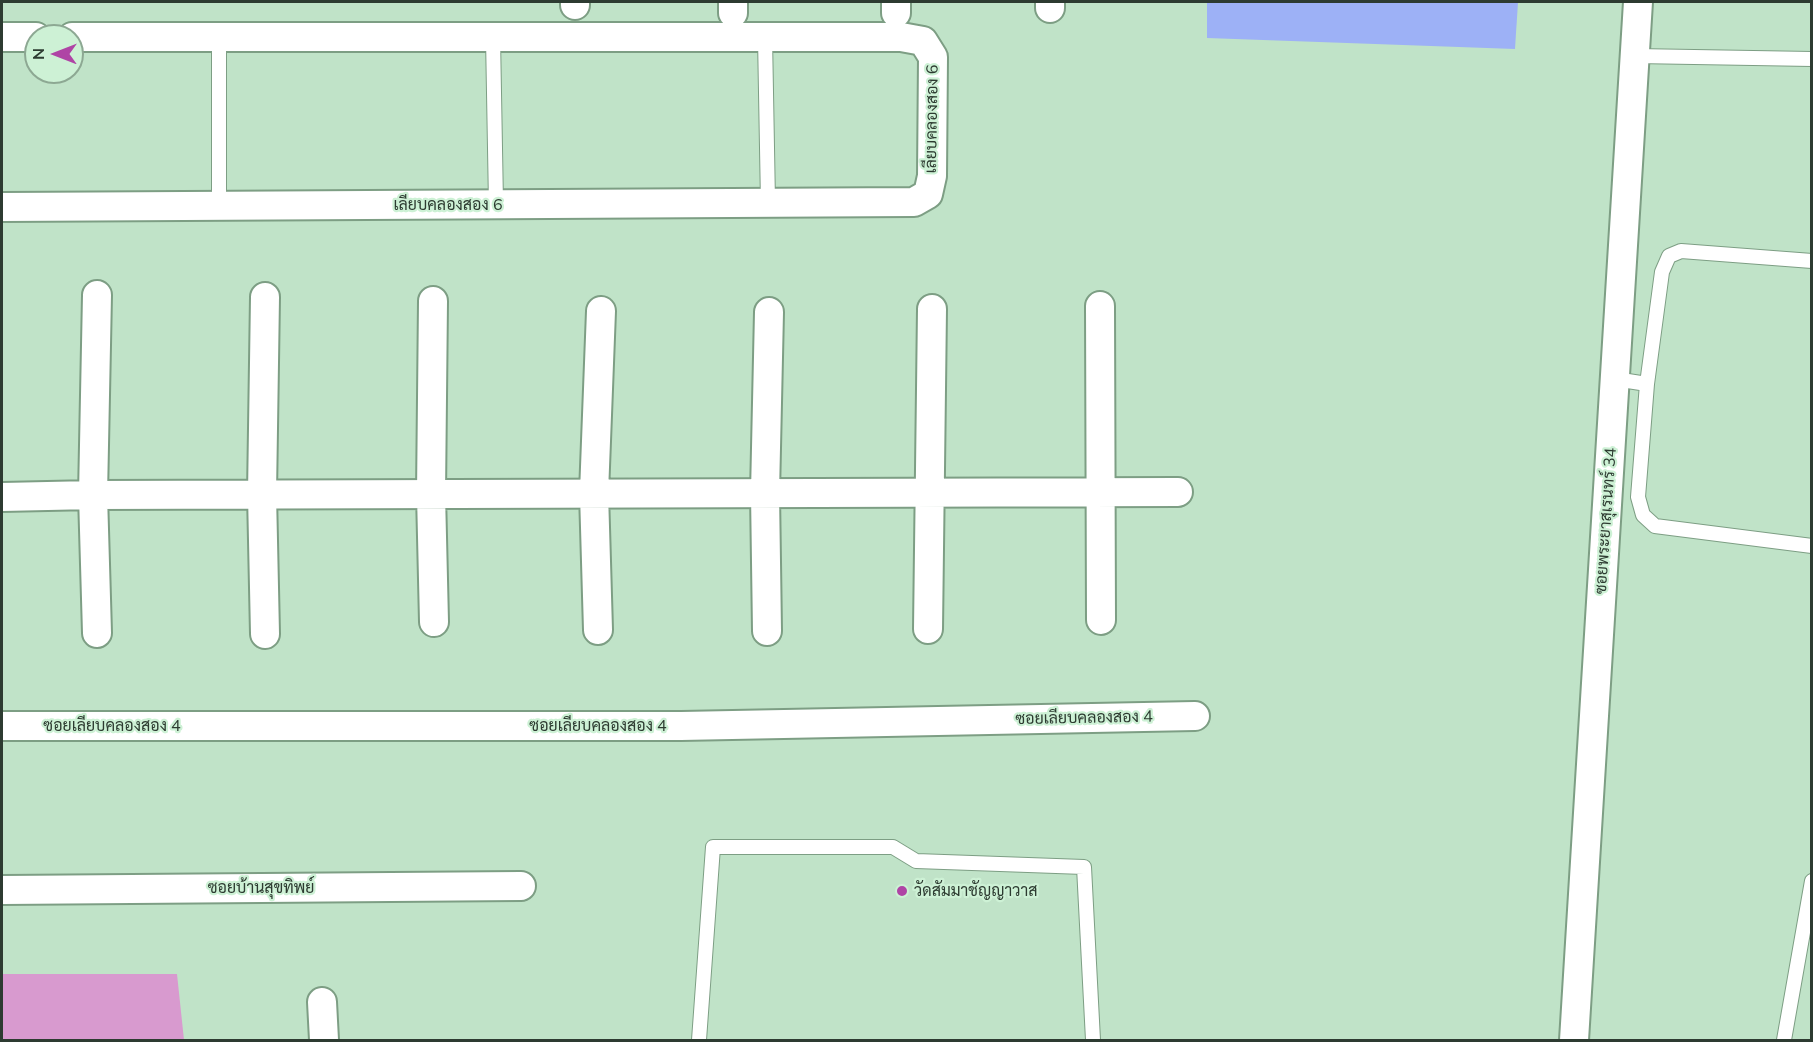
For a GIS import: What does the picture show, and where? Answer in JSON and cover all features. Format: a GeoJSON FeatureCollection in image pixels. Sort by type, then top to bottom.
{"type":"FeatureCollection","features":[{"type":"Feature","properties":{"kind":"street","name":"ซอยพระยาสุเรนทร์ 34"},"geometry":{"type":"LineString","coordinates":[[1574,1041],[1638,2]]}},
{"type":"Feature","properties":{"kind":"street"},"geometry":{"type":"LineString","coordinates":[[2,37],[24,37]]}},
{"type":"Feature","properties":{"kind":"street","name":"เลียบคลองสอง 6"},"geometry":{"type":"LineString","coordinates":[[2,207],[914,202],[928,194],[932,176],[933,57],[923,41],[901,38],[84,37]]}},
{"type":"Feature","properties":{"kind":"street"},"geometry":{"type":"LineString","coordinates":[[97,295],[93,495],[97,633]]}},
{"type":"Feature","properties":{"kind":"street"},"geometry":{"type":"LineString","coordinates":[[265,297],[262,494],[265,634]]}},
{"type":"Feature","properties":{"kind":"street"},"geometry":{"type":"LineString","coordinates":[[433,301],[431,494],[434,622]]}},
{"type":"Feature","properties":{"kind":"street"},"geometry":{"type":"LineString","coordinates":[[1100,306],[1101,620]]}},
{"type":"Feature","properties":{"kind":"street"},"geometry":{"type":"LineString","coordinates":[[928,629],[932,309]]}},
{"type":"Feature","properties":{"kind":"street"},"geometry":{"type":"LineString","coordinates":[[598,630],[594,493],[601,311]]}},
{"type":"Feature","properties":{"kind":"street"},"geometry":{"type":"LineString","coordinates":[[767,631],[765,493],[769,312]]}},
{"type":"Feature","properties":{"kind":"street"},"geometry":{"type":"LineString","coordinates":[[2,497],[262,494],[1178,492]]}},
{"type":"Feature","properties":{"kind":"street","name":"ซอยเลียบคลองสอง 4"},"geometry":{"type":"LineString","coordinates":[[2,726],[681,726],[1195,716]]}},
{"type":"Feature","properties":{"kind":"street","name":"ซอยบ้านสุขทิพย์"},"geometry":{"type":"LineString","coordinates":[[2,890],[521,886]]}},
{"type":"Feature","properties":{"kind":"street"},"geometry":{"type":"LineString","coordinates":[[322,1002],[324,1041]]}},
{"type":"Feature","properties":{"kind":"lane"},"geometry":{"type":"LineString","coordinates":[[219,37],[219,206]]}},
{"type":"Feature","properties":{"kind":"lane"},"geometry":{"type":"LineString","coordinates":[[493,37],[496,204]]}},
{"type":"Feature","properties":{"kind":"lane"},"geometry":{"type":"LineString","coordinates":[[765,38],[768,203]]}},
{"type":"Feature","properties":{"kind":"lane"},"geometry":{"type":"LineString","coordinates":[[1635,56],[1812,59]]}},
{"type":"Feature","properties":{"kind":"lane"},"geometry":{"type":"LineString","coordinates":[[1812,261],[1681,251],[1669,256],[1662,272],[1647,384],[1638,497],[1643,515],[1655,526],[1812,546]]}},
{"type":"Feature","properties":{"kind":"lane"},"geometry":{"type":"LineString","coordinates":[[1615,379],[1647,384]]}},
{"type":"Feature","properties":{"kind":"lane"},"geometry":{"type":"LineString","coordinates":[[699,1041],[713,847],[893,847],[915,861],[1084,867],[1093,1041]]}},
{"type":"Feature","properties":{"kind":"lane"},"geometry":{"type":"LineString","coordinates":[[1784,1041],[1812,882]]}},
{"type":"Feature","properties":{"kind":"shaded area"},"geometry":{"type":"Polygon","coordinates":[[[2,974],[177,974],[184,1040],[2,1040],[2,974]]]}},
{"type":"Feature","properties":{"kind":"water"},"geometry":{"type":"Polygon","coordinates":[[[1207,2],[1518,2],[1515,49],[1207,38],[1207,2]]]}},
{"type":"Feature","properties":{"kind":"place","name":"วัดสัมมาชัญญาวาส"},"geometry":{"type":"Point","coordinates":[902,891]}}]}
